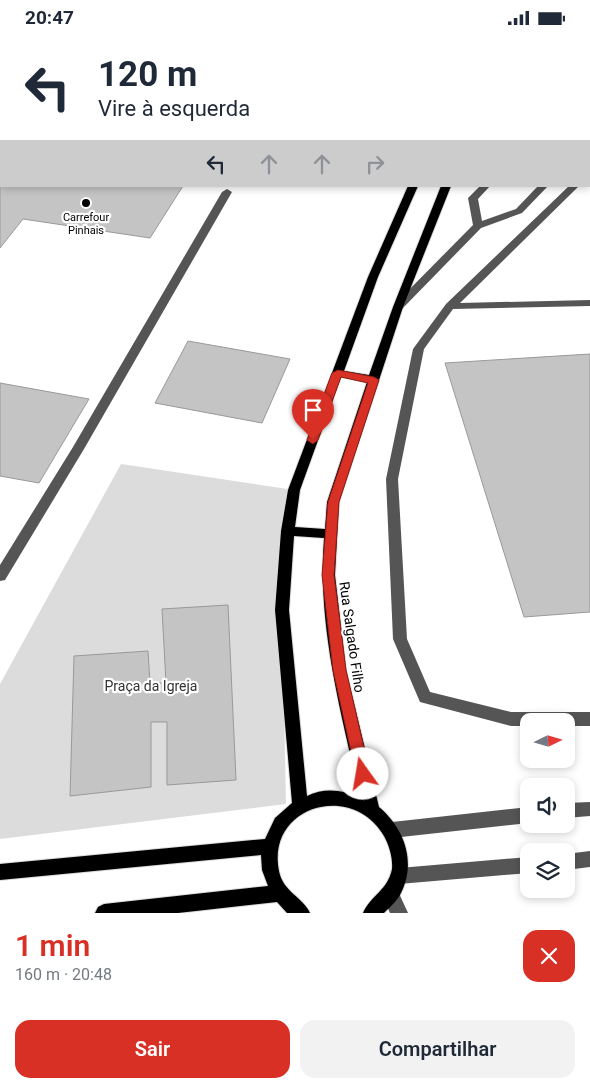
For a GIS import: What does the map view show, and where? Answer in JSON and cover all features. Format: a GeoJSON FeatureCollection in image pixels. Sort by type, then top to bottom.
{"type":"FeatureCollection","features":[{"type":"Feature","properties":{"kind":"main road"},"geometry":{"type":"LineString","coordinates":[[300,806],[282,610],[288,531],[294,490],[373,277],[413,187]]}},
{"type":"Feature","properties":{"kind":"main road","name":"Rua Salgado Filho"},"geometry":{"type":"LineString","coordinates":[[371,809],[340,670],[328,575],[333,502],[398,307],[446,187]]}},
{"type":"Feature","properties":{"kind":"main road"},"geometry":{"type":"LineString","coordinates":[[338,373],[374,380]]}},
{"type":"Feature","properties":{"kind":"main road"},"geometry":{"type":"LineString","coordinates":[[288,531],[332,534]]}},
{"type":"Feature","properties":{"kind":"main road"},"geometry":{"type":"LineString","coordinates":[[301,913],[279,893],[272,878],[269,861],[271,846],[277,830],[287,816],[300,806],[329,797],[343,798],[371,809],[392,830],[400,852],[399,876],[391,895],[372,913]]}},
{"type":"Feature","properties":{"kind":"main road"},"geometry":{"type":"LineString","coordinates":[[0,872],[271,846]]}},
{"type":"Feature","properties":{"kind":"main road"},"geometry":{"type":"LineString","coordinates":[[104,913],[279,893]]}},
{"type":"Feature","properties":{"kind":"street"},"geometry":{"type":"LineString","coordinates":[[478,226],[473,197],[485,187]]}},
{"type":"Feature","properties":{"kind":"street"},"geometry":{"type":"LineString","coordinates":[[398,307],[478,226],[519,211],[543,187]]}},
{"type":"Feature","properties":{"kind":"street"},"geometry":{"type":"LineString","coordinates":[[574,187],[450,306],[419,349],[392,479],[400,639],[425,697],[511,719],[590,719]]}},
{"type":"Feature","properties":{"kind":"street"},"geometry":{"type":"LineString","coordinates":[[0,576],[78,449],[227,191]]}},
{"type":"Feature","properties":{"kind":"street"},"geometry":{"type":"LineString","coordinates":[[450,306],[590,303]]}},
{"type":"Feature","properties":{"kind":"street"},"geometry":{"type":"LineString","coordinates":[[575,810],[590,809]]}},
{"type":"Feature","properties":{"kind":"street"},"geometry":{"type":"LineString","coordinates":[[392,830],[520,816]]}},
{"type":"Feature","properties":{"kind":"street"},"geometry":{"type":"LineString","coordinates":[[575,860],[590,859]]}},
{"type":"Feature","properties":{"kind":"street"},"geometry":{"type":"LineString","coordinates":[[399,876],[520,866]]}},
{"type":"Feature","properties":{"kind":"street"},"geometry":{"type":"LineString","coordinates":[[391,895],[399,913]]}},
{"type":"Feature","properties":{"kind":"green space","name":"Praça da Igreja"},"geometry":{"type":"Polygon","coordinates":[[[121,464],[294,490],[282,610],[286,804],[0,839],[0,684],[121,464]]]}},
{"type":"Feature","properties":{"kind":"building","name":"Carrefour Pinhais"},"geometry":{"type":"Polygon","coordinates":[[[0,187],[182,187],[150,238],[23,219],[0,248],[0,187]]]}},
{"type":"Feature","properties":{"kind":"building"},"geometry":{"type":"Polygon","coordinates":[[[188,341],[290,359],[262,423],[155,403],[188,341]]]}},
{"type":"Feature","properties":{"kind":"building"},"geometry":{"type":"Polygon","coordinates":[[[590,354],[590,612],[524,617],[445,363],[590,354]]]}},
{"type":"Feature","properties":{"kind":"building"},"geometry":{"type":"Polygon","coordinates":[[[0,383],[89,399],[39,483],[0,476],[0,383]]]}},
{"type":"Feature","properties":{"kind":"building"},"geometry":{"type":"Polygon","coordinates":[[[228,605],[236,780],[167,785],[167,722],[151,722],[151,787],[70,796],[74,656],[148,651],[150,683],[166,683],[162,609],[228,605]]]}},
{"type":"Feature","properties":{"kind":"place","name":"Carrefour Pinhais"},"geometry":{"type":"Point","coordinates":[86,203]}},
{"type":"Feature","properties":{"kind":"route"},"geometry":{"type":"LineString","coordinates":[[313,440],[338,373],[374,380],[333,502],[328,575],[340,670],[363,774]]}}]}
